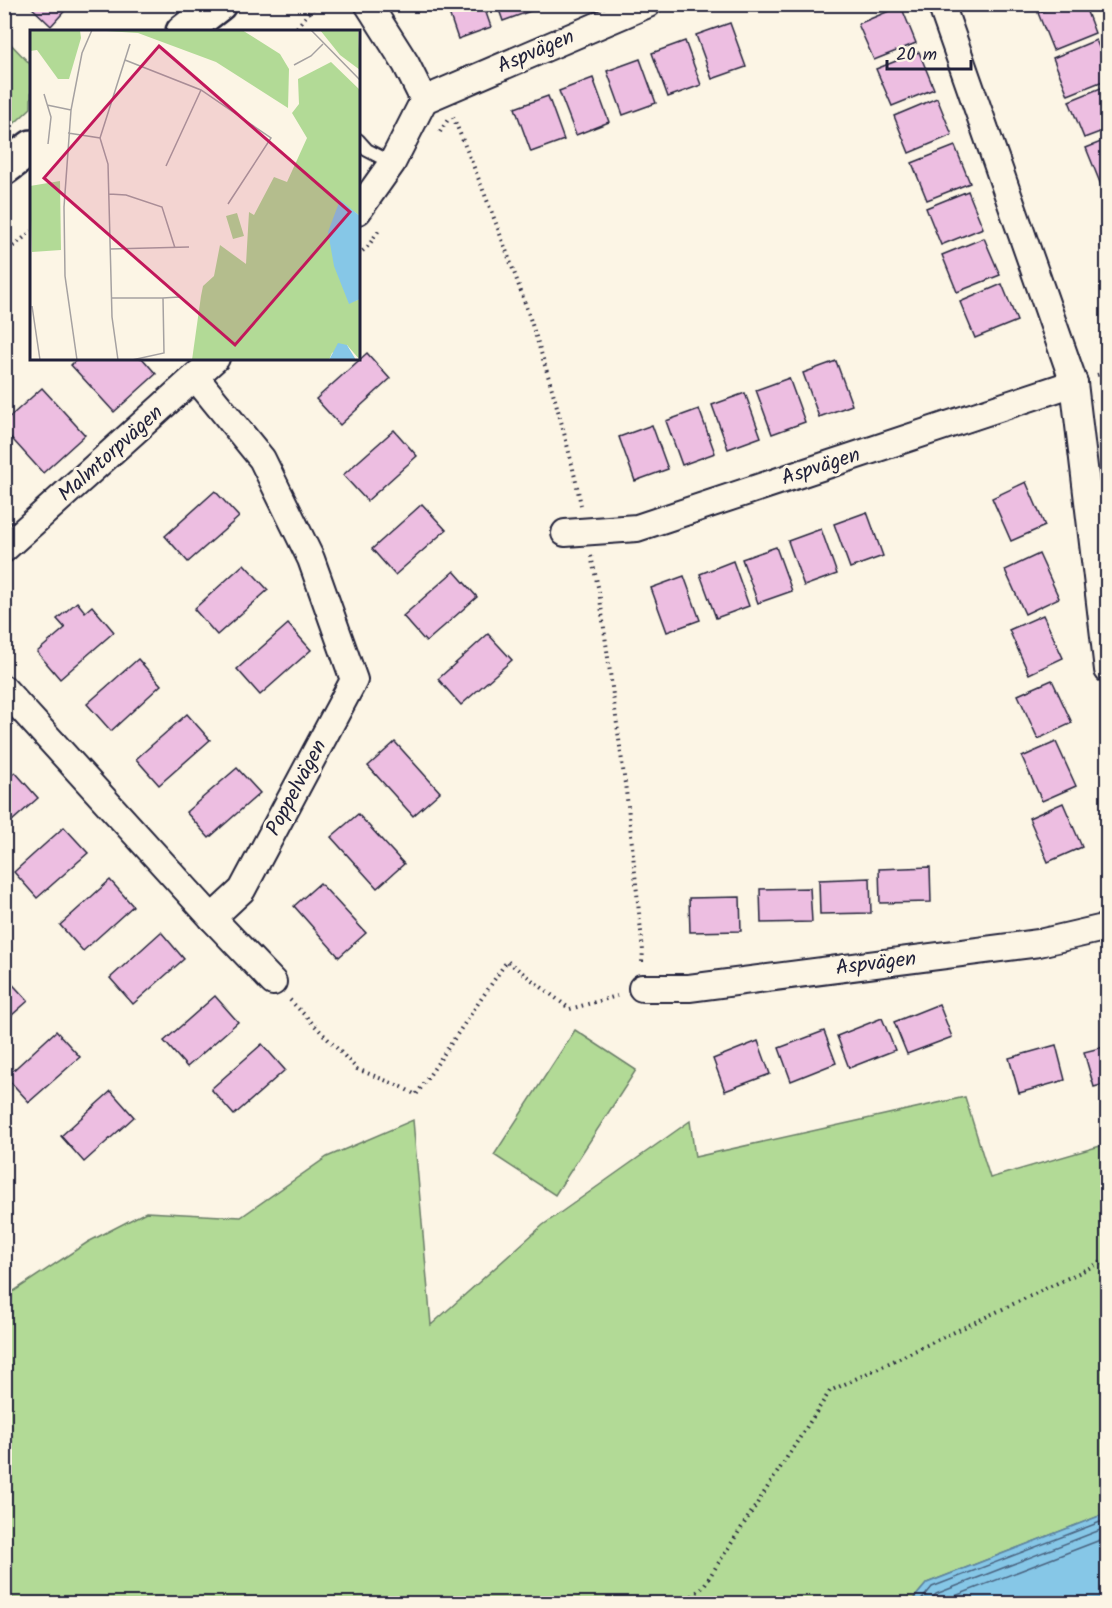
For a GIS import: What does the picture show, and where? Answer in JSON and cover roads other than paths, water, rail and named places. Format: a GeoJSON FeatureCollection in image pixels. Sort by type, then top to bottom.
{"type":"FeatureCollection","features":[{"type":"Feature","properties":{"kind":"main road"},"geometry":{"type":"LineString","coordinates":[[186,30],[219,4]]}},
{"type":"Feature","properties":{"kind":"main road"},"geometry":{"type":"LineString","coordinates":[[4,168],[30,148]]}},
{"type":"Feature","properties":{"kind":"street"},"geometry":{"type":"LineString","coordinates":[[360,208],[392,163],[424,100],[406,64],[368,4]]}},
{"type":"Feature","properties":{"kind":"street","name":"Aspvägen"},"geometry":{"type":"LineString","coordinates":[[424,100],[648,4]]}},
{"type":"Feature","properties":{"kind":"street"},"geometry":{"type":"LineString","coordinates":[[941,4],[1074,383],[1107,670]]}},
{"type":"Feature","properties":{"kind":"street","name":"Malmtorpvägen"},"geometry":{"type":"LineString","coordinates":[[4,549],[214,360]]}},
{"type":"Feature","properties":{"kind":"street","name":"Poppelvägen"},"geometry":{"type":"LineString","coordinates":[[196,378],[262,459],[311,559],[354,680],[242,890],[212,918]]}},
{"type":"Feature","properties":{"kind":"street","name":"Aspvägen"},"geometry":{"type":"LineString","coordinates":[[565,533],[637,528],[1074,383]]}},
{"type":"Feature","properties":{"kind":"street"},"geometry":{"type":"LineString","coordinates":[[4,690],[273,982]]}},
{"type":"Feature","properties":{"kind":"street","name":"Aspvägen"},"geometry":{"type":"LineString","coordinates":[[642,988],[689,988],[1039,943],[1107,927]]}},
{"type":"Feature","properties":{"kind":"lane"},"geometry":{"type":"LineString","coordinates":[[360,142],[368,150],[392,163]]}},
{"type":"Feature","properties":{"kind":"water"},"geometry":{"type":"Polygon","coordinates":[[[1107,1513],[1107,1603],[910,1603],[927,1583],[1107,1513]]]}}]}
